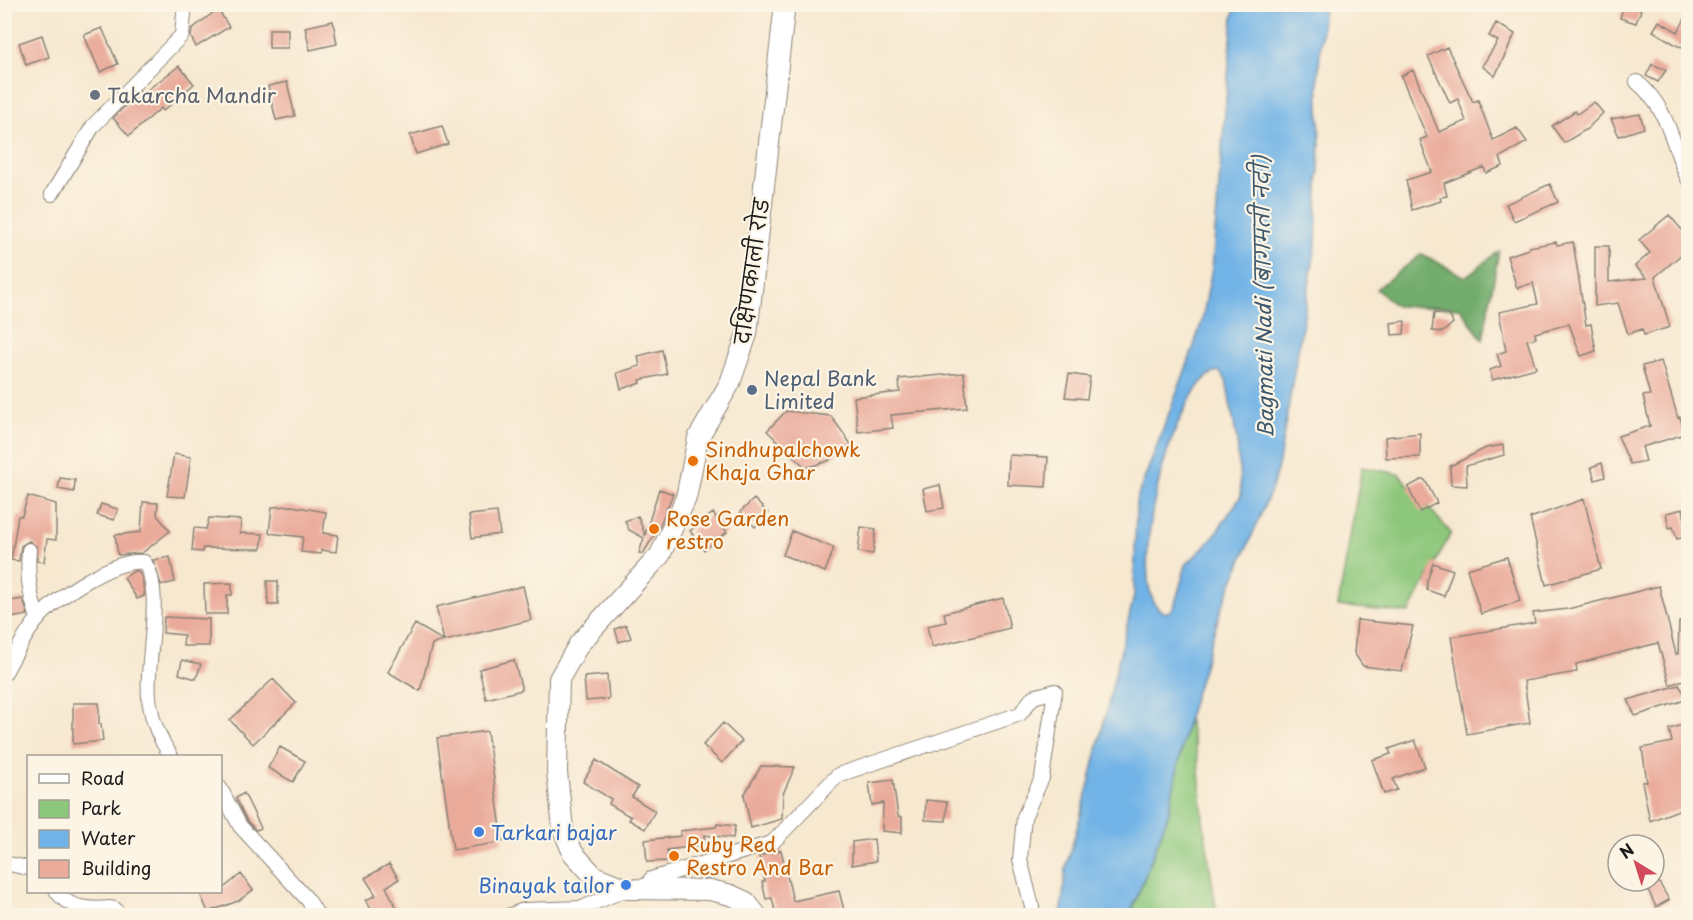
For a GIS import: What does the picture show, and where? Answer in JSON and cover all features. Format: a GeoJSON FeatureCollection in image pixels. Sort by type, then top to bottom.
{"type":"FeatureCollection","features":[{"type":"Feature","properties":{"kind":"main road","name":"दक्षिणकाली रोड"},"geometry":{"type":"LineString","coordinates":[[757,915],[746,902],[710,890],[636,889],[594,876],[573,853],[563,829],[557,772],[559,679],[579,644],[660,555],[686,498],[698,438],[730,383],[747,334],[785,4]]}},
{"type":"Feature","properties":{"kind":"street"},"geometry":{"type":"LineString","coordinates":[[52,194],[93,126],[182,35],[185,4]]}},
{"type":"Feature","properties":{"kind":"street"},"geometry":{"type":"LineString","coordinates":[[1637,82],[1653,95],[1668,120],[1670,137],[1689,179]]}},
{"type":"Feature","properties":{"kind":"street"},"geometry":{"type":"LineString","coordinates":[[29,550],[27,575],[30,597],[38,618]]}},
{"type":"Feature","properties":{"kind":"street"},"geometry":{"type":"LineString","coordinates":[[4,674],[38,618],[99,574],[116,566],[144,562],[153,582],[149,703],[158,737],[170,755]]}},
{"type":"Feature","properties":{"kind":"street"},"geometry":{"type":"LineString","coordinates":[[508,915],[524,910],[582,908],[636,889],[651,879],[772,843],[838,775],[1020,714],[1033,697],[1055,691],[1042,778],[1024,818],[1020,859],[1032,907],[1030,915]]}},
{"type":"Feature","properties":{"kind":"street"},"geometry":{"type":"LineString","coordinates":[[222,792],[240,826],[308,900],[318,915]]}},
{"type":"Feature","properties":{"kind":"street"},"geometry":{"type":"LineString","coordinates":[[4,863],[27,868]]}},
{"type":"Feature","properties":{"kind":"street"},"geometry":{"type":"LineString","coordinates":[[58,893],[62,899],[76,906],[115,909],[119,915]]}},
{"type":"Feature","properties":{"kind":"green space"},"geometry":{"type":"Polygon","coordinates":[[[1499,251],[1483,340],[1460,308],[1396,306],[1376,289],[1422,254],[1465,277],[1499,251]]]}},
{"type":"Feature","properties":{"kind":"green space"},"geometry":{"type":"Polygon","coordinates":[[[1362,467],[1399,474],[1451,533],[1409,613],[1338,606],[1362,467]]]}},
{"type":"Feature","properties":{"kind":"green space"},"geometry":{"type":"Polygon","coordinates":[[[1188,718],[1198,759],[1203,819],[1217,915],[1130,916],[1168,815],[1188,718]]]}},
{"type":"Feature","properties":{"kind":"water","name":"Bagmati Nadi (बागमती नदी)"},"geometry":{"type":"Polygon","coordinates":[[[1236,5],[1324,5],[1318,78],[1320,140],[1316,244],[1279,462],[1272,488],[1221,609],[1188,718],[1168,815],[1130,915],[1061,915],[1066,867],[1085,800],[1134,596],[1136,501],[1202,321],[1212,268],[1233,16],[1236,5]],[[1219,371],[1202,382],[1185,408],[1170,444],[1158,485],[1150,527],[1147,565],[1151,595],[1163,612],[1169,612],[1174,607],[1186,565],[1212,539],[1241,496],[1237,440],[1226,380],[1219,371]]]}},
{"type":"Feature","properties":{"kind":"building"},"geometry":{"type":"Polygon","coordinates":[[[1624,4],[1631,4],[1641,10],[1636,23],[1620,18],[1624,4]]]}},
{"type":"Feature","properties":{"kind":"building"},"geometry":{"type":"Polygon","coordinates":[[[218,9],[229,27],[196,47],[191,37],[192,29],[218,9]]]}},
{"type":"Feature","properties":{"kind":"building"},"geometry":{"type":"Polygon","coordinates":[[[1689,11],[1689,48],[1678,46],[1653,31],[1659,21],[1678,32],[1689,11]]]}},
{"type":"Feature","properties":{"kind":"building"},"geometry":{"type":"Polygon","coordinates":[[[333,21],[337,44],[310,50],[305,27],[333,21]]]}},
{"type":"Feature","properties":{"kind":"building"},"geometry":{"type":"Polygon","coordinates":[[[1496,23],[1515,34],[1495,76],[1482,66],[1498,41],[1489,36],[1496,23]]]}},
{"type":"Feature","properties":{"kind":"building"},"geometry":{"type":"Polygon","coordinates":[[[102,28],[118,64],[100,72],[84,35],[102,28]]]}},
{"type":"Feature","properties":{"kind":"building"},"geometry":{"type":"Polygon","coordinates":[[[269,29],[288,29],[288,48],[269,48],[269,29]]]}},
{"type":"Feature","properties":{"kind":"building"},"geometry":{"type":"Polygon","coordinates":[[[42,35],[49,57],[26,65],[19,43],[42,35]]]}},
{"type":"Feature","properties":{"kind":"building"},"geometry":{"type":"Polygon","coordinates":[[[1447,47],[1473,102],[1478,100],[1493,140],[1517,128],[1527,142],[1500,157],[1503,166],[1486,173],[1484,167],[1444,183],[1447,196],[1440,197],[1441,201],[1412,210],[1406,180],[1432,172],[1420,140],[1427,137],[1401,76],[1413,70],[1439,132],[1466,121],[1458,99],[1450,103],[1428,56],[1447,47]]]}},
{"type":"Feature","properties":{"kind":"building"},"geometry":{"type":"Polygon","coordinates":[[[1652,64],[1666,70],[1658,82],[1646,76],[1652,64]]]}},
{"type":"Feature","properties":{"kind":"building"},"geometry":{"type":"Polygon","coordinates":[[[179,66],[194,84],[163,111],[161,108],[129,136],[113,118],[140,91],[142,94],[179,66]]]}},
{"type":"Feature","properties":{"kind":"building"},"geometry":{"type":"Polygon","coordinates":[[[287,82],[295,116],[276,120],[268,86],[287,82]]]}},
{"type":"Feature","properties":{"kind":"building"},"geometry":{"type":"Polygon","coordinates":[[[1594,102],[1603,113],[1587,129],[1564,143],[1552,126],[1575,111],[1577,114],[1594,102]]]}},
{"type":"Feature","properties":{"kind":"building"},"geometry":{"type":"Polygon","coordinates":[[[1640,114],[1644,128],[1619,136],[1611,119],[1640,114]]]}},
{"type":"Feature","properties":{"kind":"building"},"geometry":{"type":"Polygon","coordinates":[[[442,126],[448,144],[416,154],[410,135],[442,126]]]}},
{"type":"Feature","properties":{"kind":"building"},"geometry":{"type":"Polygon","coordinates":[[[1550,184],[1558,202],[1514,221],[1506,204],[1550,184]]]}},
{"type":"Feature","properties":{"kind":"building"},"geometry":{"type":"Polygon","coordinates":[[[1669,215],[1689,238],[1689,248],[1655,277],[1670,327],[1644,335],[1642,329],[1628,334],[1618,303],[1595,306],[1595,246],[1609,246],[1609,282],[1647,278],[1635,266],[1650,253],[1639,240],[1669,215]]]}},
{"type":"Feature","properties":{"kind":"building"},"geometry":{"type":"Polygon","coordinates":[[[1556,242],[1557,245],[1573,242],[1586,325],[1591,324],[1596,351],[1581,356],[1569,324],[1535,333],[1536,338],[1527,340],[1536,368],[1492,380],[1490,370],[1501,366],[1497,354],[1506,351],[1499,312],[1538,304],[1533,283],[1517,288],[1507,256],[1529,249],[1529,247],[1556,242]]]}},
{"type":"Feature","properties":{"kind":"building"},"geometry":{"type":"Polygon","coordinates":[[[1434,313],[1449,314],[1453,323],[1443,332],[1432,331],[1434,313]]]}},
{"type":"Feature","properties":{"kind":"building"},"geometry":{"type":"Polygon","coordinates":[[[1405,321],[1404,334],[1392,335],[1391,323],[1405,321]]]}},
{"type":"Feature","properties":{"kind":"building"},"geometry":{"type":"Polygon","coordinates":[[[662,350],[667,374],[640,380],[641,383],[621,389],[617,373],[640,366],[638,356],[662,350]]]}},
{"type":"Feature","properties":{"kind":"building"},"geometry":{"type":"Polygon","coordinates":[[[1661,361],[1685,434],[1642,447],[1646,461],[1630,464],[1618,436],[1650,426],[1643,396],[1650,395],[1642,366],[1661,361]]]}},
{"type":"Feature","properties":{"kind":"building"},"geometry":{"type":"Polygon","coordinates":[[[964,373],[967,408],[891,415],[893,428],[858,432],[854,397],[900,392],[899,379],[964,373]]]}},
{"type":"Feature","properties":{"kind":"building"},"geometry":{"type":"Polygon","coordinates":[[[1069,374],[1090,377],[1087,399],[1065,397],[1069,374]]]}},
{"type":"Feature","properties":{"kind":"building"},"geometry":{"type":"Polygon","coordinates":[[[786,411],[831,416],[851,444],[828,461],[806,468],[767,431],[786,411]]]}},
{"type":"Feature","properties":{"kind":"building"},"geometry":{"type":"Polygon","coordinates":[[[1420,433],[1420,457],[1386,458],[1385,437],[1420,433]]]}},
{"type":"Feature","properties":{"kind":"building"},"geometry":{"type":"Polygon","coordinates":[[[1503,445],[1504,455],[1466,466],[1467,486],[1451,485],[1450,466],[1486,448],[1503,445]]]}},
{"type":"Feature","properties":{"kind":"building"},"geometry":{"type":"Polygon","coordinates":[[[174,454],[191,457],[185,497],[167,496],[174,454]]]}},
{"type":"Feature","properties":{"kind":"building"},"geometry":{"type":"Polygon","coordinates":[[[1009,455],[1048,457],[1046,487],[1008,485],[1009,455]]]}},
{"type":"Feature","properties":{"kind":"building"},"geometry":{"type":"Polygon","coordinates":[[[1602,463],[1605,477],[1595,480],[1591,467],[1602,463]]]}},
{"type":"Feature","properties":{"kind":"building"},"geometry":{"type":"Polygon","coordinates":[[[60,478],[75,480],[74,492],[58,489],[60,478]]]}},
{"type":"Feature","properties":{"kind":"building"},"geometry":{"type":"Polygon","coordinates":[[[1425,480],[1437,503],[1420,512],[1408,487],[1425,480]]]}},
{"type":"Feature","properties":{"kind":"building"},"geometry":{"type":"Polygon","coordinates":[[[940,485],[944,508],[927,511],[923,489],[940,485]]]}},
{"type":"Feature","properties":{"kind":"building"},"geometry":{"type":"Polygon","coordinates":[[[659,489],[673,494],[659,527],[643,554],[639,553],[644,538],[629,530],[625,521],[638,516],[645,535],[659,489]]]}},
{"type":"Feature","properties":{"kind":"building"},"geometry":{"type":"Polygon","coordinates":[[[28,496],[56,504],[56,540],[47,539],[44,562],[37,561],[37,547],[29,541],[21,546],[19,561],[11,560],[18,516],[22,516],[28,496]]]}},
{"type":"Feature","properties":{"kind":"building"},"geometry":{"type":"Polygon","coordinates":[[[754,499],[768,513],[755,527],[740,512],[754,499]]]}},
{"type":"Feature","properties":{"kind":"building"},"geometry":{"type":"Polygon","coordinates":[[[1584,499],[1601,569],[1546,585],[1530,518],[1584,499]]]}},
{"type":"Feature","properties":{"kind":"building"},"geometry":{"type":"Polygon","coordinates":[[[143,502],[158,503],[157,515],[170,531],[142,553],[118,555],[115,535],[141,532],[143,502]]]}},
{"type":"Feature","properties":{"kind":"building"},"geometry":{"type":"Polygon","coordinates":[[[101,504],[118,509],[114,520],[97,515],[101,504]]]}},
{"type":"Feature","properties":{"kind":"building"},"geometry":{"type":"Polygon","coordinates":[[[292,506],[326,512],[323,533],[338,535],[336,552],[321,550],[321,554],[301,552],[303,537],[269,533],[272,507],[292,506]]]}},
{"type":"Feature","properties":{"kind":"building"},"geometry":{"type":"Polygon","coordinates":[[[1683,509],[1688,536],[1677,539],[1673,527],[1669,528],[1666,513],[1683,509]]]}},
{"type":"Feature","properties":{"kind":"building"},"geometry":{"type":"Polygon","coordinates":[[[497,512],[500,534],[472,538],[469,515],[497,512]]]}},
{"type":"Feature","properties":{"kind":"building"},"geometry":{"type":"Polygon","coordinates":[[[713,513],[727,532],[704,550],[690,531],[713,513]]]}},
{"type":"Feature","properties":{"kind":"building"},"geometry":{"type":"Polygon","coordinates":[[[209,518],[241,520],[240,533],[263,534],[261,549],[203,548],[202,552],[192,551],[194,528],[206,529],[209,518]]]}},
{"type":"Feature","properties":{"kind":"building"},"geometry":{"type":"Polygon","coordinates":[[[861,527],[876,529],[873,554],[858,552],[861,527]]]}},
{"type":"Feature","properties":{"kind":"building"},"geometry":{"type":"Polygon","coordinates":[[[792,531],[834,548],[825,572],[783,555],[792,531]]]}},
{"type":"Feature","properties":{"kind":"building"},"geometry":{"type":"Polygon","coordinates":[[[170,557],[175,582],[161,585],[153,560],[170,557]]]}},
{"type":"Feature","properties":{"kind":"building"},"geometry":{"type":"Polygon","coordinates":[[[1507,557],[1520,601],[1481,614],[1467,569],[1507,557]]]}},
{"type":"Feature","properties":{"kind":"building"},"geometry":{"type":"Polygon","coordinates":[[[1433,563],[1453,570],[1444,596],[1427,590],[1427,581],[1433,563]]]}},
{"type":"Feature","properties":{"kind":"building"},"geometry":{"type":"Polygon","coordinates":[[[138,571],[142,578],[144,593],[144,596],[137,599],[124,578],[138,571]]]}},
{"type":"Feature","properties":{"kind":"building"},"geometry":{"type":"Polygon","coordinates":[[[267,581],[278,581],[278,605],[268,605],[267,581]]]}},
{"type":"Feature","properties":{"kind":"building"},"geometry":{"type":"Polygon","coordinates":[[[232,583],[232,595],[227,595],[227,614],[205,614],[204,584],[232,583]]]}},
{"type":"Feature","properties":{"kind":"building"},"geometry":{"type":"Polygon","coordinates":[[[523,586],[531,620],[432,644],[420,691],[388,672],[415,624],[444,641],[436,607],[523,586]]]}},
{"type":"Feature","properties":{"kind":"building"},"geometry":{"type":"Polygon","coordinates":[[[1659,586],[1676,654],[1678,654],[1679,622],[1689,622],[1689,678],[1670,685],[1658,643],[1576,664],[1577,672],[1524,681],[1530,723],[1467,734],[1451,637],[1535,623],[1533,613],[1568,609],[1659,586]]]}},
{"type":"Feature","properties":{"kind":"building"},"geometry":{"type":"Polygon","coordinates":[[[1003,598],[1010,628],[932,647],[927,626],[946,622],[944,613],[1003,598]]]}},
{"type":"Feature","properties":{"kind":"building"},"geometry":{"type":"Polygon","coordinates":[[[23,599],[28,615],[4,619],[4,602],[23,599]]]}},
{"type":"Feature","properties":{"kind":"building"},"geometry":{"type":"Polygon","coordinates":[[[164,617],[209,619],[209,646],[183,646],[184,635],[163,633],[164,617]]]}},
{"type":"Feature","properties":{"kind":"building"},"geometry":{"type":"Polygon","coordinates":[[[1357,620],[1413,626],[1402,671],[1363,666],[1354,653],[1357,620]]]}},
{"type":"Feature","properties":{"kind":"building"},"geometry":{"type":"Polygon","coordinates":[[[626,625],[631,638],[619,642],[615,629],[626,625]]]}},
{"type":"Feature","properties":{"kind":"building"},"geometry":{"type":"Polygon","coordinates":[[[182,660],[201,664],[196,679],[179,674],[182,660]]]}},
{"type":"Feature","properties":{"kind":"building"},"geometry":{"type":"Polygon","coordinates":[[[514,660],[522,690],[486,699],[479,669],[514,660]]]}},
{"type":"Feature","properties":{"kind":"building"},"geometry":{"type":"Polygon","coordinates":[[[607,675],[609,699],[586,701],[584,677],[607,675]]]}},
{"type":"Feature","properties":{"kind":"building"},"geometry":{"type":"Polygon","coordinates":[[[273,679],[296,703],[253,744],[230,720],[273,679]]]}},
{"type":"Feature","properties":{"kind":"building"},"geometry":{"type":"Polygon","coordinates":[[[1679,685],[1688,699],[1635,716],[1628,700],[1679,685]]]}},
{"type":"Feature","properties":{"kind":"building"},"geometry":{"type":"Polygon","coordinates":[[[73,703],[99,703],[99,724],[101,724],[103,741],[73,744],[73,703]]]}},
{"type":"Feature","properties":{"kind":"building"},"geometry":{"type":"Polygon","coordinates":[[[723,723],[742,741],[722,763],[703,745],[723,723]]]}},
{"type":"Feature","properties":{"kind":"building"},"geometry":{"type":"Polygon","coordinates":[[[1689,723],[1689,806],[1650,821],[1642,782],[1647,782],[1642,748],[1672,742],[1669,729],[1689,723]]]}},
{"type":"Feature","properties":{"kind":"building"},"geometry":{"type":"Polygon","coordinates":[[[487,731],[503,842],[453,850],[437,738],[487,731]]]}},
{"type":"Feature","properties":{"kind":"building"},"geometry":{"type":"Polygon","coordinates":[[[1415,740],[1425,767],[1393,779],[1397,790],[1384,794],[1372,760],[1391,754],[1389,749],[1415,740]]]}},
{"type":"Feature","properties":{"kind":"building"},"geometry":{"type":"Polygon","coordinates":[[[280,747],[305,761],[293,782],[268,768],[280,747]]]}},
{"type":"Feature","properties":{"kind":"building"},"geometry":{"type":"Polygon","coordinates":[[[596,760],[638,787],[632,797],[655,811],[645,829],[629,820],[631,817],[609,804],[611,799],[583,782],[596,760]]]}},
{"type":"Feature","properties":{"kind":"building"},"geometry":{"type":"Polygon","coordinates":[[[761,766],[795,767],[783,794],[782,819],[751,828],[744,795],[761,766]]]}},
{"type":"Feature","properties":{"kind":"building"},"geometry":{"type":"Polygon","coordinates":[[[893,780],[898,816],[902,817],[902,833],[882,831],[883,803],[872,805],[869,783],[893,780]]]}},
{"type":"Feature","properties":{"kind":"building"},"geometry":{"type":"Polygon","coordinates":[[[244,793],[261,828],[256,830],[247,821],[236,798],[244,793]]]}},
{"type":"Feature","properties":{"kind":"building"},"geometry":{"type":"Polygon","coordinates":[[[926,800],[947,802],[946,821],[925,820],[926,800]]]}},
{"type":"Feature","properties":{"kind":"building"},"geometry":{"type":"Polygon","coordinates":[[[717,824],[735,826],[733,838],[704,835],[705,845],[667,850],[668,861],[647,862],[645,840],[681,836],[680,831],[716,827],[717,824]]]}},
{"type":"Feature","properties":{"kind":"building"},"geometry":{"type":"Polygon","coordinates":[[[874,839],[876,861],[852,865],[852,842],[874,839]]]}},
{"type":"Feature","properties":{"kind":"building"},"geometry":{"type":"Polygon","coordinates":[[[781,850],[793,901],[839,891],[844,910],[820,915],[776,915],[772,898],[766,899],[762,882],[765,881],[759,856],[781,850]]]}},
{"type":"Feature","properties":{"kind":"building"},"geometry":{"type":"Polygon","coordinates":[[[389,864],[399,879],[386,887],[398,910],[387,915],[374,915],[366,900],[376,895],[365,878],[389,864]]]}},
{"type":"Feature","properties":{"kind":"building"},"geometry":{"type":"Polygon","coordinates":[[[241,874],[253,890],[238,901],[208,912],[200,893],[222,893],[222,889],[241,874]]]}},
{"type":"Feature","properties":{"kind":"building"},"geometry":{"type":"Polygon","coordinates":[[[1650,893],[1665,893],[1669,900],[1656,907],[1650,893]]]}},
{"type":"Feature","properties":{"kind":"place","name":"Takarcha Mandir"},"geometry":{"type":"Point","coordinates":[95,95]}},
{"type":"Feature","properties":{"kind":"place","name":"Nepal Bank Limited"},"geometry":{"type":"Point","coordinates":[752,390]}},
{"type":"Feature","properties":{"kind":"place","name":"Sindhupalchowk Khaja Ghar"},"geometry":{"type":"Point","coordinates":[693,461]}},
{"type":"Feature","properties":{"kind":"place","name":"Rose Garden restro"},"geometry":{"type":"Point","coordinates":[654,529]}},
{"type":"Feature","properties":{"kind":"place","name":"Tarkari bajar"},"geometry":{"type":"Point","coordinates":[479,832]}},
{"type":"Feature","properties":{"kind":"place","name":"Ruby Red Restro And Bar"},"geometry":{"type":"Point","coordinates":[674,856]}},
{"type":"Feature","properties":{"kind":"place","name":"Binayak tailor"},"geometry":{"type":"Point","coordinates":[626,885]}}]}
